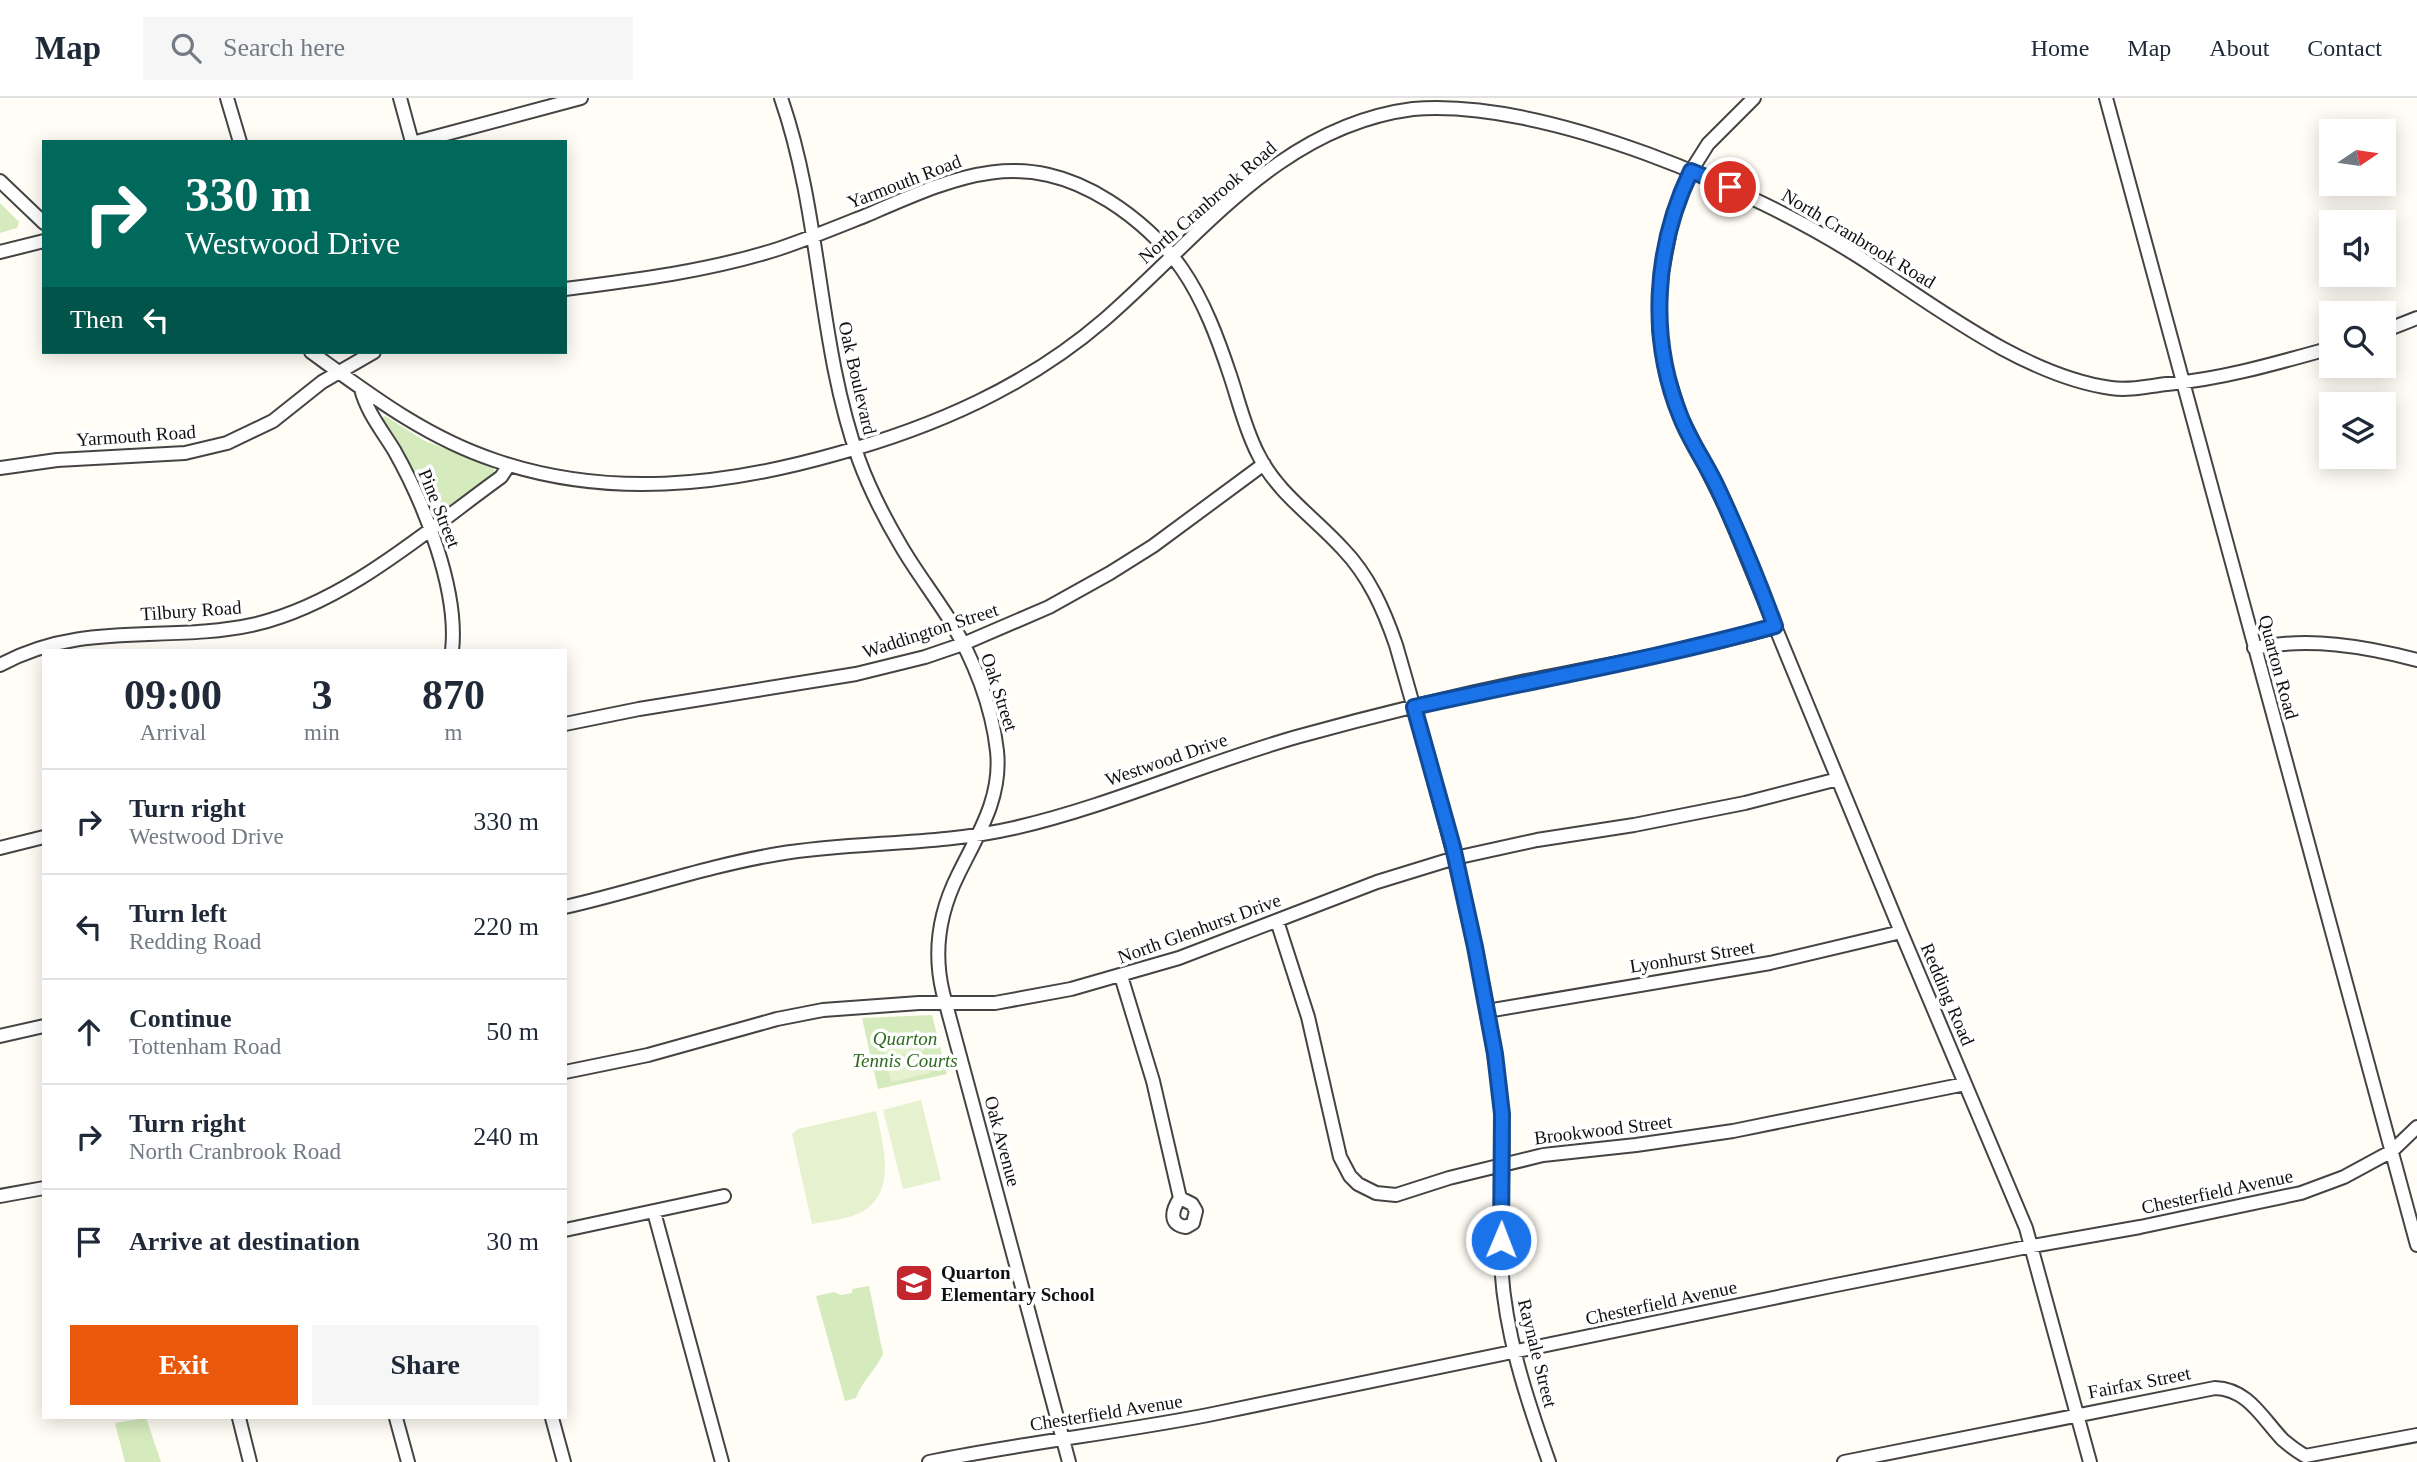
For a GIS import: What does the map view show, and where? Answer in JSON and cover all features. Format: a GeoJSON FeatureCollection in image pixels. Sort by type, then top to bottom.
{"type":"FeatureCollection","features":[{"type":"Feature","properties":{"kind":"street"},"geometry":{"type":"LineString","coordinates":[[228,98],[239,140]]}},
{"type":"Feature","properties":{"kind":"street"},"geometry":{"type":"LineString","coordinates":[[400,98],[413,140]]}},
{"type":"Feature","properties":{"kind":"street"},"geometry":{"type":"LineString","coordinates":[[421,140],[550,102],[581,98]]}},
{"type":"Feature","properties":{"kind":"street","name":"Oak Boulevard"},"geometry":{"type":"LineString","coordinates":[[781,98],[801,169],[814,236],[828,340],[843,407],[856,449],[866,477],[900,545],[963,644]]}},
{"type":"Feature","properties":{"kind":"street","name":"Redding Road"},"geometry":{"type":"LineString","coordinates":[[1754,98],[1708,144],[1691,171],[1673,215],[1663,258],[1659,313],[1662,350],[1680,415],[1717,486],[1745,551],[1900,932],[2032,1246],[2090,1462]]}},
{"type":"Feature","properties":{"kind":"street","name":"Quarton Road"},"geometry":{"type":"LineString","coordinates":[[2106,98],[2417,1245]]}},
{"type":"Feature","properties":{"kind":"street","name":"North Cranbrook Road"},"geometry":{"type":"LineString","coordinates":[[314,354],[361,389],[428,431],[472,452],[509,465],[607,484],[713,481],[776,470],[856,449],[940,420],[1029,374],[1104,320],[1243,191],[1295,151],[1330,132],[1414,104],[1463,108],[1541,120],[1611,139],[1691,171],[1807,225],[1966,327],[2077,380],[2116,389],[2210,380],[2319,351]]}},
{"type":"Feature","properties":{"kind":"street","name":"Yarmouth Road"},"geometry":{"type":"LineString","coordinates":[[567,289],[701,270],[740,261],[814,236],[963,177],[1002,171],[1062,179],[1093,192],[1137,222],[1181,267],[1205,312],[1246,427],[1264,464],[1291,499],[1355,563],[1375,594],[1392,634]]}},
{"type":"Feature","properties":{"kind":"street"},"geometry":{"type":"LineString","coordinates":[[0,181],[42,221]]}},
{"type":"Feature","properties":{"kind":"street"},"geometry":{"type":"LineString","coordinates":[[0,252],[42,242]]}},
{"type":"Feature","properties":{"kind":"street"},"geometry":{"type":"LineString","coordinates":[[2396,326],[2417,318]]}},
{"type":"Feature","properties":{"kind":"street","name":"Yarmouth Road"},"geometry":{"type":"LineString","coordinates":[[0,468],[57,460],[162,455],[208,449],[242,438],[258,429],[339,372],[370,354]]}},
{"type":"Feature","properties":{"kind":"street","name":"Pine Street"},"geometry":{"type":"LineString","coordinates":[[361,389],[366,407],[405,471],[429,528],[447,586],[452,649]]}},
{"type":"Feature","properties":{"kind":"street","name":"Waddington Street"},"geometry":{"type":"LineString","coordinates":[[567,724],[856,674],[925,657],[963,644],[1049,607],[1110,573],[1153,546],[1264,464]]}},
{"type":"Feature","properties":{"kind":"street","name":"Tilbury Road"},"geometry":{"type":"LineString","coordinates":[[0,665],[45,646],[75,639],[236,627],[274,619],[317,603],[349,586],[501,477],[509,465]]}},
{"type":"Feature","properties":{"kind":"street","name":"Westwood Drive"},"geometry":{"type":"LineString","coordinates":[[567,906],[776,854],[979,834],[1038,822],[1299,736],[1532,680],[1666,655],[1775,626]]}},
{"type":"Feature","properties":{"kind":"street","name":"Raynale Street"},"geometry":{"type":"LineString","coordinates":[[1392,634],[1455,858],[1487,1011],[1502,1114],[1501,1262],[1514,1351],[1549,1462]]}},
{"type":"Feature","properties":{"kind":"street"},"geometry":{"type":"LineString","coordinates":[[2254,648],[2277,643],[2329,644],[2376,650],[2417,660]]}},
{"type":"Feature","properties":{"kind":"street","name":"Oak Street"},"geometry":{"type":"LineString","coordinates":[[963,644],[988,706],[997,752],[994,797],[979,834]]}},
{"type":"Feature","properties":{"kind":"street","name":"North Glenhurst Drive"},"geometry":{"type":"LineString","coordinates":[[567,1072],[648,1055],[799,1014],[859,1007],[995,1003],[1072,989],[1202,950],[1377,882],[1455,858],[1537,839],[1634,825],[1732,806],[1838,779]]}},
{"type":"Feature","properties":{"kind":"street","name":"Oak Avenue"},"geometry":{"type":"LineString","coordinates":[[979,834],[954,883],[940,927],[938,966],[1069,1462]]}},
{"type":"Feature","properties":{"kind":"street"},"geometry":{"type":"LineString","coordinates":[[0,848],[42,838]]}},
{"type":"Feature","properties":{"kind":"street","name":"Brookwood Street"},"geometry":{"type":"LineString","coordinates":[[1277,921],[1308,1017],[1340,1157],[1350,1176],[1367,1190],[1384,1195],[1396,1195],[1503,1163],[1575,1150],[1733,1132],[1965,1084]]}},
{"type":"Feature","properties":{"kind":"street","name":"Lyonhurst Street"},"geometry":{"type":"LineString","coordinates":[[1487,1011],[1770,963],[1900,932]]}},
{"type":"Feature","properties":{"kind":"street"},"geometry":{"type":"LineString","coordinates":[[1121,976],[1153,1081],[1180,1198]]}},
{"type":"Feature","properties":{"kind":"street"},"geometry":{"type":"LineString","coordinates":[[0,1036],[42,1026]]}},
{"type":"Feature","properties":{"kind":"street","name":"Chesterfield Avenue"},"geometry":{"type":"LineString","coordinates":[[929,1462],[1061,1438],[1159,1425],[2301,1193],[2344,1177],[2392,1151],[2417,1127]]}},
{"type":"Feature","properties":{"kind":"street"},"geometry":{"type":"LineString","coordinates":[[0,1196],[42,1188]]}},
{"type":"Feature","properties":{"kind":"street"},"geometry":{"type":"LineString","coordinates":[[567,1230],[724,1196]]}},
{"type":"Feature","properties":{"kind":"street"},"geometry":{"type":"LineString","coordinates":[[654,1212],[722,1462]]}},
{"type":"Feature","properties":{"kind":"street","name":"Fairfax Street"},"geometry":{"type":"LineString","coordinates":[[1844,1462],[2201,1389],[2228,1389],[2246,1398],[2304,1459],[2417,1434]]}},
{"type":"Feature","properties":{"kind":"street"},"geometry":{"type":"LineString","coordinates":[[239,1419],[250,1462]]}},
{"type":"Feature","properties":{"kind":"street"},"geometry":{"type":"LineString","coordinates":[[396,1419],[408,1462]]}},
{"type":"Feature","properties":{"kind":"street"},"geometry":{"type":"LineString","coordinates":[[552,1419],[564,1462]]}},
{"type":"Feature","properties":{"kind":"green space"},"geometry":{"type":"Polygon","coordinates":[[[0,203],[19,222],[17,228],[0,233],[0,203]]]}},
{"type":"Feature","properties":{"kind":"green space"},"geometry":{"type":"Polygon","coordinates":[[[385,416],[425,441],[493,467],[495,472],[439,514],[435,514],[402,450],[381,418],[385,416]]]}},
{"type":"Feature","properties":{"kind":"green space","name":"Quarton Tennis Courts"},"geometry":{"type":"Polygon","coordinates":[[[932,1015],[947,1074],[878,1089],[862,1018],[932,1015]]]}},
{"type":"Feature","properties":{"kind":"green space"},"geometry":{"type":"Polygon","coordinates":[[[921,1032],[925,1050],[886,1058],[882,1040],[921,1032]]]}},
{"type":"Feature","properties":{"kind":"green space"},"geometry":{"type":"Polygon","coordinates":[[[926,1055],[930,1073],[891,1082],[887,1064],[926,1055]]]}},
{"type":"Feature","properties":{"kind":"green space"},"geometry":{"type":"Polygon","coordinates":[[[921,1100],[941,1180],[903,1189],[883,1110],[921,1100]]]}},
{"type":"Feature","properties":{"kind":"green space"},"geometry":{"type":"Polygon","coordinates":[[[876,1111],[885,1169],[878,1196],[869,1207],[855,1215],[812,1224],[792,1134],[798,1129],[876,1111]]]}},
{"type":"Feature","properties":{"kind":"green space"},"geometry":{"type":"Polygon","coordinates":[[[869,1286],[883,1354],[856,1398],[845,1401],[816,1296],[834,1292],[841,1295],[852,1293],[852,1289],[869,1286]]]}},
{"type":"Feature","properties":{"kind":"green space"},"geometry":{"type":"Polygon","coordinates":[[[146,1419],[161,1462],[125,1462],[115,1423],[146,1419]]]}},
{"type":"Feature","properties":{"kind":"place","name":"Quarton Elementary School"},"geometry":{"type":"Point","coordinates":[914,1283]}},
{"type":"Feature","properties":{"kind":"route"},"geometry":{"type":"LineString","coordinates":[[1501,1240],[1502,1114],[1495,1054],[1453,847],[1414,707],[1498,687],[1666,655],[1775,626],[1717,486],[1680,415],[1665,367],[1659,329],[1663,258],[1673,215],[1691,171],[1730,187]]}}]}
